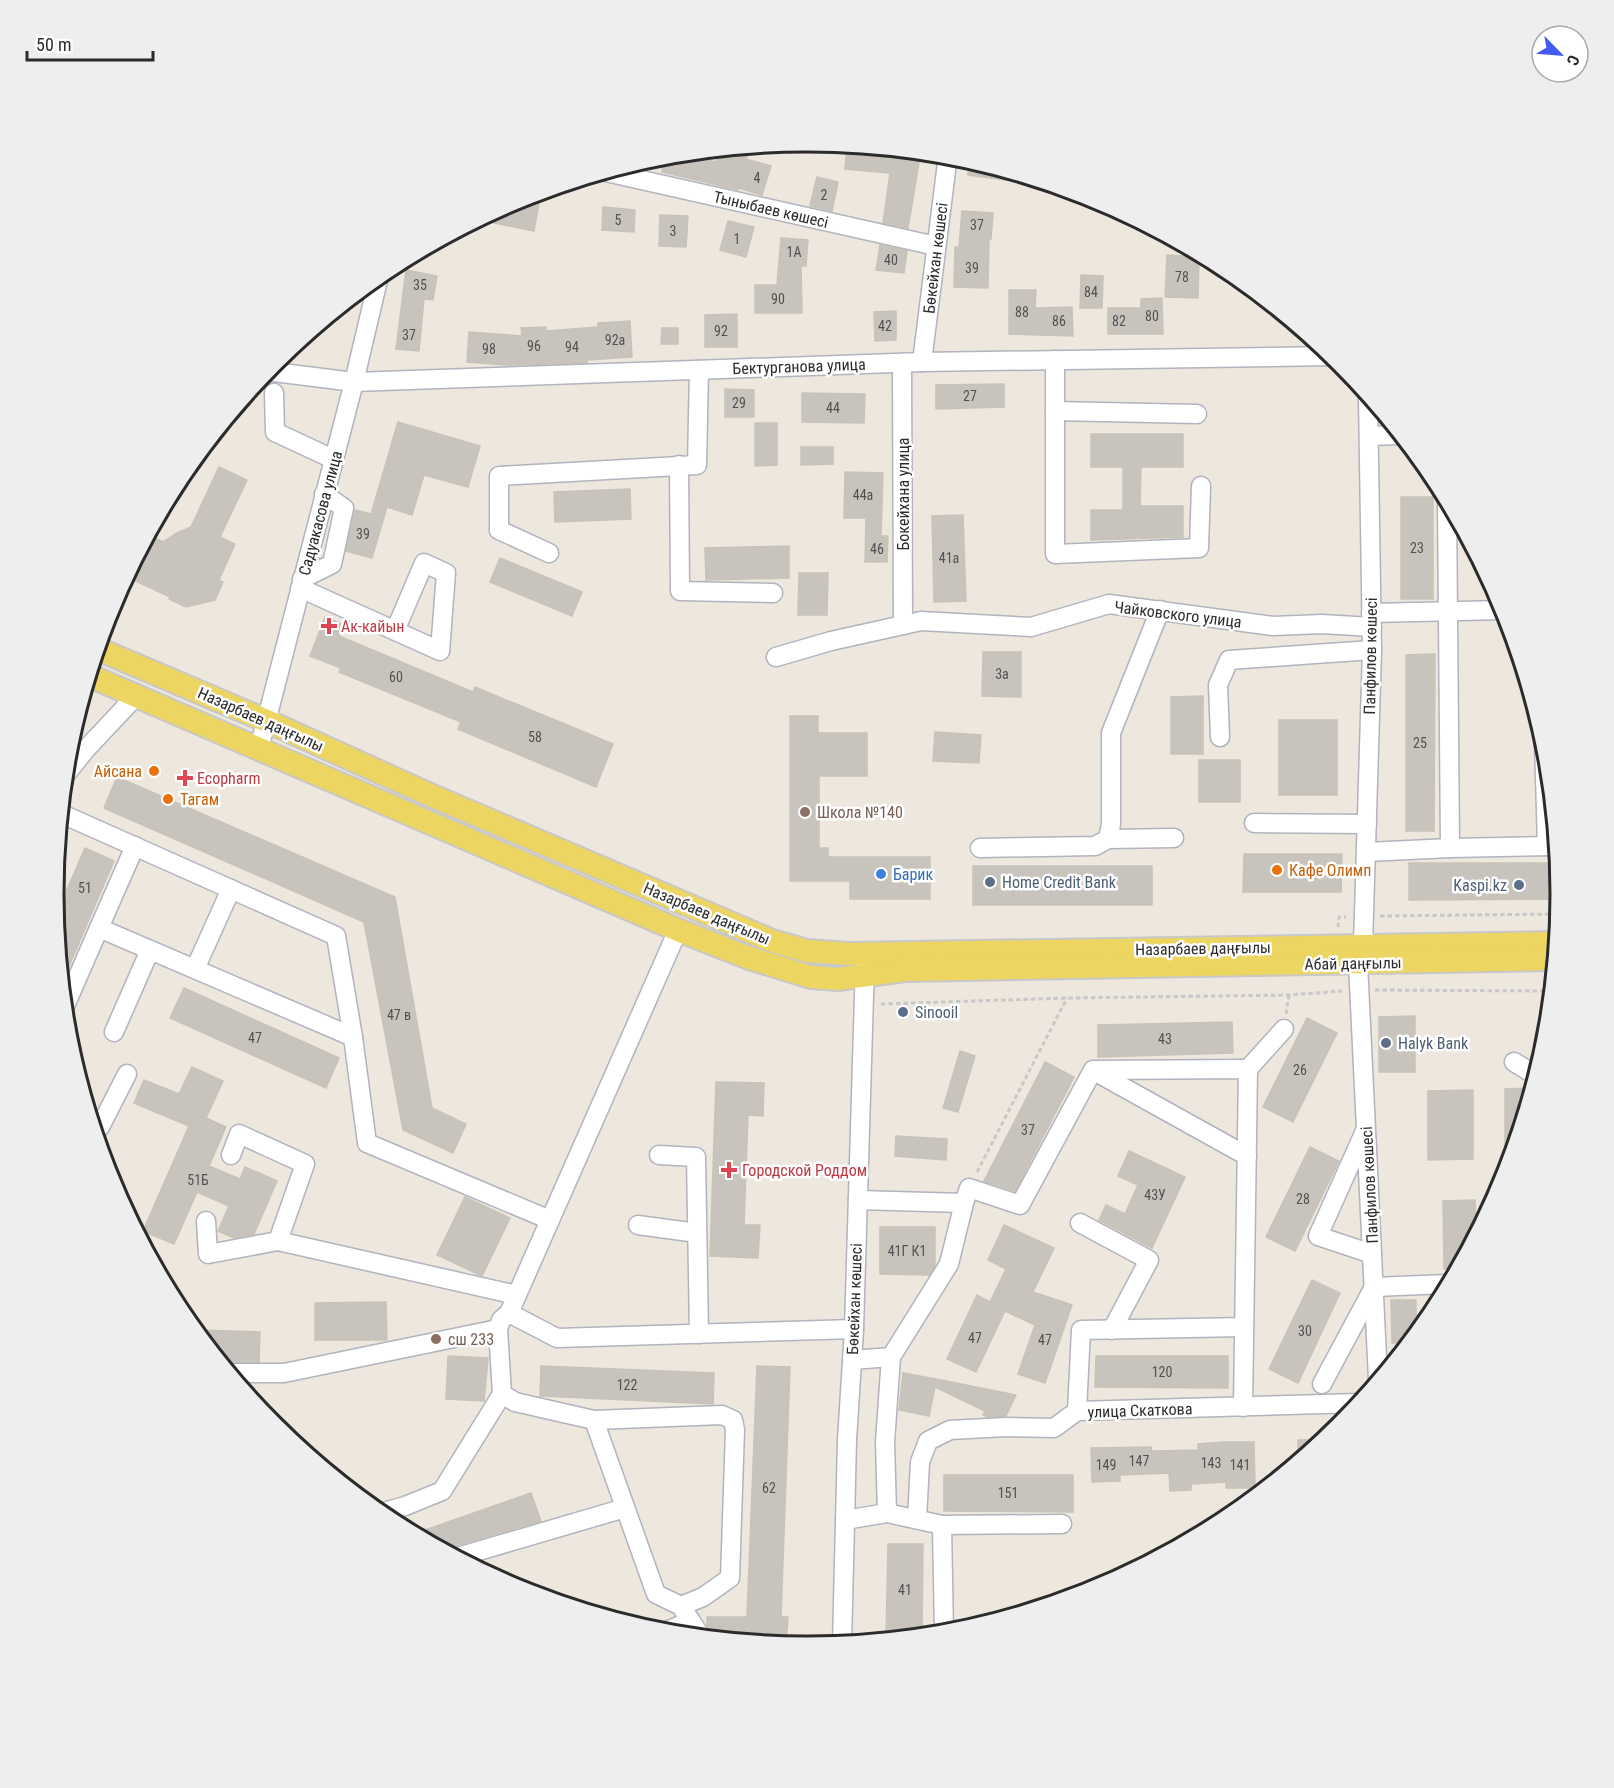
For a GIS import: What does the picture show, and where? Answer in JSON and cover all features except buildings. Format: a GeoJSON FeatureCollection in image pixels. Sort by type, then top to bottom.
{"type":"FeatureCollection","features":[{"type":"Feature","properties":{"kind":"main road","name":"Назарбаев даңғылы"},"geometry":{"type":"LineString","coordinates":[[105,652],[267,721],[428,794],[772,941],[818,953],[865,964],[1336,946],[1360,954]]}},
{"type":"Feature","properties":{"kind":"main road","name":"Назарбаев даңғылы"},"geometry":{"type":"LineString","coordinates":[[97,679],[678,930],[749,958],[811,977],[838,979],[865,964]]}},
{"type":"Feature","properties":{"kind":"main road","name":"Абай даңғылы"},"geometry":{"type":"LineString","coordinates":[[865,964],[905,970],[1360,954],[1548,943]]}},
{"type":"Feature","properties":{"kind":"main road","name":"Абай даңғылы"},"geometry":{"type":"LineString","coordinates":[[1360,954],[1546,959]]}},
{"type":"Feature","properties":{"kind":"street","name":"Бөкейхан көшесі"},"geometry":{"type":"LineString","coordinates":[[922,362],[947,165]]}},
{"type":"Feature","properties":{"kind":"street","name":"Тыныбаев көшесі"},"geometry":{"type":"LineString","coordinates":[[622,175],[936,246]]}},
{"type":"Feature","properties":{"kind":"street","name":"Садуакасова улица"},"geometry":{"type":"LineString","coordinates":[[259,749],[376,290]]}},
{"type":"Feature","properties":{"kind":"street","name":"Бектурганова улица"},"geometry":{"type":"LineString","coordinates":[[278,373],[354,382],[922,362],[1318,356]]}},
{"type":"Feature","properties":{"kind":"street"},"geometry":{"type":"LineString","coordinates":[[1055,360],[1055,554],[1199,548],[1201,486]]}},
{"type":"Feature","properties":{"kind":"street","name":"Бокейхана улица"},"geometry":{"type":"LineString","coordinates":[[902,363],[903,625]]}},
{"type":"Feature","properties":{"kind":"street"},"geometry":{"type":"LineString","coordinates":[[549,553],[499,530],[499,476],[697,465],[699,370]]}},
{"type":"Feature","properties":{"kind":"street"},"geometry":{"type":"LineString","coordinates":[[274,393],[274,432],[333,459]]}},
{"type":"Feature","properties":{"kind":"street","name":"Панфилов көшесі"},"geometry":{"type":"LineString","coordinates":[[1368,408],[1372,650],[1365,916],[1360,954],[1360,990],[1378,1369]]}},
{"type":"Feature","properties":{"kind":"street"},"geometry":{"type":"LineString","coordinates":[[1055,411],[1197,414]]}},
{"type":"Feature","properties":{"kind":"street"},"geometry":{"type":"LineString","coordinates":[[1369,436],[1391,435]]}},
{"type":"Feature","properties":{"kind":"street"},"geometry":{"type":"LineString","coordinates":[[679,465],[680,591],[773,593]]}},
{"type":"Feature","properties":{"kind":"street"},"geometry":{"type":"LineString","coordinates":[[301,583],[332,564],[344,508],[324,494]]}},
{"type":"Feature","properties":{"kind":"street"},"geometry":{"type":"LineString","coordinates":[[1447,518],[1450,848]]}},
{"type":"Feature","properties":{"kind":"street"},"geometry":{"type":"LineString","coordinates":[[301,583],[395,631]]}},
{"type":"Feature","properties":{"kind":"street","name":"Чайковского улица"},"geometry":{"type":"LineString","coordinates":[[776,657],[831,641],[921,621],[1031,627],[1109,604],[1273,626],[1371,620],[1447,611],[1493,610]]}},
{"type":"Feature","properties":{"kind":"street"},"geometry":{"type":"LineString","coordinates":[[1108,839],[1111,824],[1111,733],[1160,610]]}},
{"type":"Feature","properties":{"kind":"street"},"geometry":{"type":"LineString","coordinates":[[1220,737],[1218,685],[1229,660],[1372,650]]}},
{"type":"Feature","properties":{"kind":"street"},"geometry":{"type":"LineString","coordinates":[[77,760],[136,696]]}},
{"type":"Feature","properties":{"kind":"street"},"geometry":{"type":"LineString","coordinates":[[69,817],[336,936],[353,1037],[367,1143],[550,1220]]}},
{"type":"Feature","properties":{"kind":"street"},"geometry":{"type":"LineString","coordinates":[[1254,823],[1367,824]]}},
{"type":"Feature","properties":{"kind":"street"},"geometry":{"type":"LineString","coordinates":[[980,848],[1095,846],[1108,839],[1174,838]]}},
{"type":"Feature","properties":{"kind":"street"},"geometry":{"type":"LineString","coordinates":[[71,992],[135,846]]}},
{"type":"Feature","properties":{"kind":"street"},"geometry":{"type":"LineString","coordinates":[[1367,852],[1548,846]]}},
{"type":"Feature","properties":{"kind":"street"},"geometry":{"type":"LineString","coordinates":[[195,969],[231,889]]}},
{"type":"Feature","properties":{"kind":"street"},"geometry":{"type":"LineString","coordinates":[[99,928],[353,1037]]}},
{"type":"Feature","properties":{"kind":"street"},"geometry":{"type":"LineString","coordinates":[[392,1510],[442,1491],[502,1394],[498,1329],[501,1320],[509,1313],[678,930]]}},
{"type":"Feature","properties":{"kind":"street"},"geometry":{"type":"LineString","coordinates":[[114,1032],[150,950]]}},
{"type":"Feature","properties":{"kind":"street","name":"Бөкейхан көшесі"},"geometry":{"type":"LineString","coordinates":[[842,1635],[847,1440],[854,1329],[865,964]]}},
{"type":"Feature","properties":{"kind":"street"},"geometry":{"type":"LineString","coordinates":[[1243,1407],[1248,1069],[1284,1029]]}},
{"type":"Feature","properties":{"kind":"street"},"geometry":{"type":"LineString","coordinates":[[1514,1062],[1528,1070]]}},
{"type":"Feature","properties":{"kind":"street"},"geometry":{"type":"LineString","coordinates":[[1093,1070],[1248,1069]]}},
{"type":"Feature","properties":{"kind":"street"},"geometry":{"type":"LineString","coordinates":[[858,1200],[967,1195],[1020,1204],[1093,1070]]}},
{"type":"Feature","properties":{"kind":"street"},"geometry":{"type":"LineString","coordinates":[[1093,1070],[1247,1156]]}},
{"type":"Feature","properties":{"kind":"street"},"geometry":{"type":"LineString","coordinates":[[101,1122],[127,1074]]}},
{"type":"Feature","properties":{"kind":"street"},"geometry":{"type":"LineString","coordinates":[[1366,1128],[1318,1236],[1372,1254]]}},
{"type":"Feature","properties":{"kind":"street"},"geometry":{"type":"LineString","coordinates":[[231,1155],[239,1134],[305,1164],[278,1241]]}},
{"type":"Feature","properties":{"kind":"street"},"geometry":{"type":"LineString","coordinates":[[659,1155],[696,1157],[699,1334]]}},
{"type":"Feature","properties":{"kind":"street"},"geometry":{"type":"LineString","coordinates":[[887,1513],[885,1442],[891,1357],[949,1264],[967,1195]]}},
{"type":"Feature","properties":{"kind":"street"},"geometry":{"type":"LineString","coordinates":[[206,1221],[208,1254],[278,1241],[517,1295]]}},
{"type":"Feature","properties":{"kind":"street"},"geometry":{"type":"LineString","coordinates":[[1080,1223],[1149,1260],[1112,1330]]}},
{"type":"Feature","properties":{"kind":"street"},"geometry":{"type":"LineString","coordinates":[[639,1225],[698,1233]]}},
{"type":"Feature","properties":{"kind":"street"},"geometry":{"type":"LineString","coordinates":[[1322,1384],[1374,1287],[1438,1284]]}},
{"type":"Feature","properties":{"kind":"street"},"geometry":{"type":"LineString","coordinates":[[509,1313],[557,1338],[854,1329]]}},
{"type":"Feature","properties":{"kind":"street"},"geometry":{"type":"LineString","coordinates":[[1077,1412],[1081,1330],[1244,1327]]}},
{"type":"Feature","properties":{"kind":"street"},"geometry":{"type":"LineString","coordinates":[[240,1373],[284,1373],[498,1329]]}},
{"type":"Feature","properties":{"kind":"street"},"geometry":{"type":"LineString","coordinates":[[852,1360],[891,1357]]}},
{"type":"Feature","properties":{"kind":"street"},"geometry":{"type":"LineString","coordinates":[[502,1394],[515,1402],[594,1420],[723,1415],[733,1420],[735,1430],[730,1578],[703,1597],[691,1621],[656,1594],[594,1420]]}},
{"type":"Feature","properties":{"kind":"street","name":"улица Скаткова"},"geometry":{"type":"LineString","coordinates":[[917,1519],[920,1462],[928,1441],[951,1430],[1006,1427],[1054,1428],[1077,1412],[1347,1403]]}},
{"type":"Feature","properties":{"kind":"street"},"geometry":{"type":"LineString","coordinates":[[468,1554],[626,1508]]}},
{"type":"Feature","properties":{"kind":"street"},"geometry":{"type":"LineString","coordinates":[[845,1520],[887,1513],[942,1525],[1062,1524]]}},
{"type":"Feature","properties":{"kind":"street"},"geometry":{"type":"LineString","coordinates":[[942,1525],[944,1623]]}},
{"type":"Feature","properties":{"kind":"path"},"geometry":{"type":"LineString","coordinates":[[1336,946],[1339,917],[1549,914]]}},
{"type":"Feature","properties":{"kind":"path"},"geometry":{"type":"LineString","coordinates":[[864,1005],[1067,998],[1289,995],[1360,990],[1543,991]]}},
{"type":"Feature","properties":{"kind":"path"},"geometry":{"type":"LineString","coordinates":[[967,1195],[1067,998]]}},
{"type":"Feature","properties":{"kind":"place","name":"Ак-кайын"},"geometry":{"type":"Point","coordinates":[329,626]}},
{"type":"Feature","properties":{"kind":"place","name":"Айсана"},"geometry":{"type":"Point","coordinates":[154,771]}},
{"type":"Feature","properties":{"kind":"place","name":"Ecopharm"},"geometry":{"type":"Point","coordinates":[185,778]}},
{"type":"Feature","properties":{"kind":"place","name":"Тагам"},"geometry":{"type":"Point","coordinates":[168,799]}},
{"type":"Feature","properties":{"kind":"place","name":"Школа №140"},"geometry":{"type":"Point","coordinates":[805,812]}},
{"type":"Feature","properties":{"kind":"place","name":"Кафе Олимп"},"geometry":{"type":"Point","coordinates":[1277,870]}},
{"type":"Feature","properties":{"kind":"place","name":"Барик"},"geometry":{"type":"Point","coordinates":[881,874]}},
{"type":"Feature","properties":{"kind":"place","name":"Home Credit Bank"},"geometry":{"type":"Point","coordinates":[990,882]}},
{"type":"Feature","properties":{"kind":"place","name":"Kaspi.kz"},"geometry":{"type":"Point","coordinates":[1519,885]}},
{"type":"Feature","properties":{"kind":"place","name":"Sinooil"},"geometry":{"type":"Point","coordinates":[903,1012]}},
{"type":"Feature","properties":{"kind":"place","name":"Halyk Bank"},"geometry":{"type":"Point","coordinates":[1386,1043]}},
{"type":"Feature","properties":{"kind":"place","name":"Городской Роддом"},"geometry":{"type":"Point","coordinates":[729,1170]}},
{"type":"Feature","properties":{"kind":"place","name":"сш 233"},"geometry":{"type":"Point","coordinates":[436,1339]}}]}
